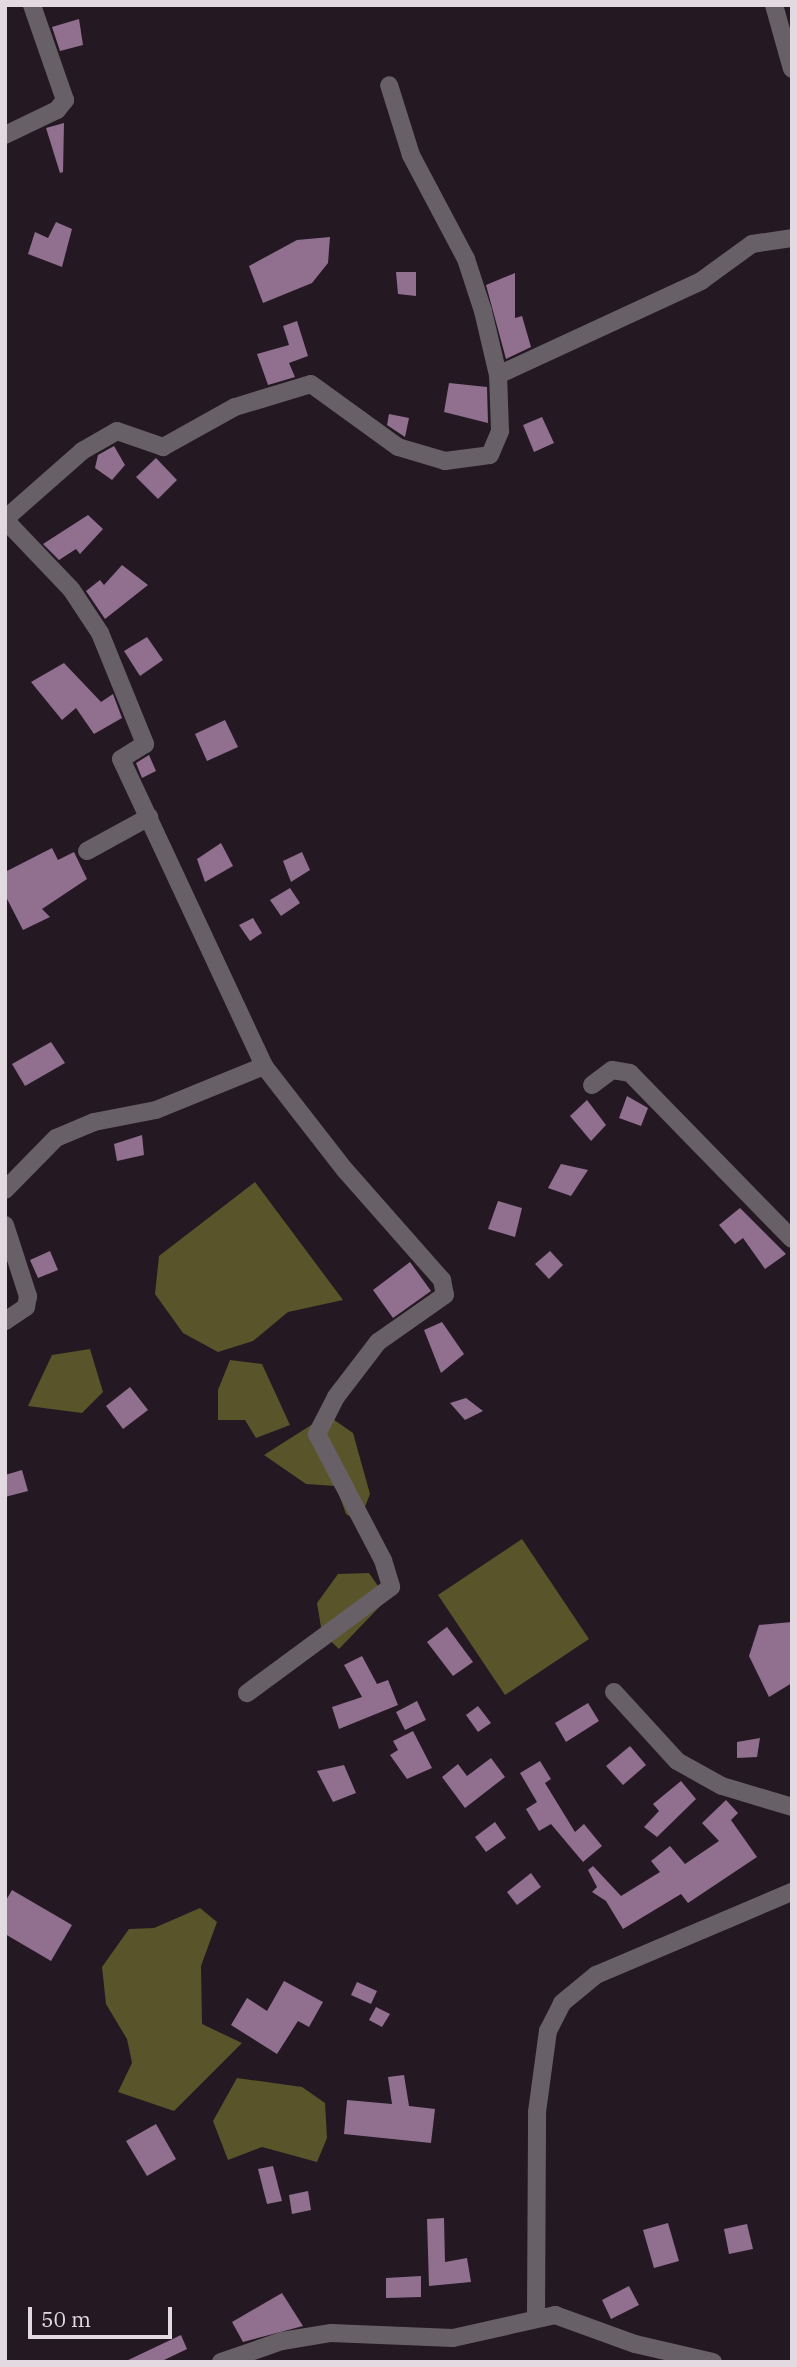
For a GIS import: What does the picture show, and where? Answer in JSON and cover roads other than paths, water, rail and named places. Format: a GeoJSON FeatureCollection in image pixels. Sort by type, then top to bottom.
{"type":"FeatureCollection","features":[{"type":"Feature","properties":{"kind":"street"},"geometry":{"type":"LineString","coordinates":[[5,135],[57,110],[65,100],[32,5]]}},
{"type":"Feature","properties":{"kind":"street"},"geometry":{"type":"LineString","coordinates":[[774,5],[792,69]]}},
{"type":"Feature","properties":{"kind":"street"},"geometry":{"type":"LineString","coordinates":[[247,1693],[391,1587],[383,1560],[317,1434],[336,1397],[378,1342],[445,1295],[442,1280],[345,1170],[264,1066],[121,759],[145,744],[100,633],[71,589],[5,520],[82,451],[117,431],[163,447],[235,407],[310,384],[398,447],[445,461],[490,455],[500,431],[498,375],[466,259],[411,155],[389,85]]}},
{"type":"Feature","properties":{"kind":"street"},"geometry":{"type":"LineString","coordinates":[[498,375],[701,281],[752,244],[792,238]]}},
{"type":"Feature","properties":{"kind":"street"},"geometry":{"type":"LineString","coordinates":[[87,851],[149,817]]}},
{"type":"Feature","properties":{"kind":"street"},"geometry":{"type":"LineString","coordinates":[[5,1190],[56,1138],[94,1122],[156,1110],[264,1066]]}},
{"type":"Feature","properties":{"kind":"street"},"geometry":{"type":"LineString","coordinates":[[592,1085],[612,1070],[629,1073],[790,1234]]}},
{"type":"Feature","properties":{"kind":"street"},"geometry":{"type":"LineString","coordinates":[[5,1225],[28,1296],[26,1307],[5,1321]]}},
{"type":"Feature","properties":{"kind":"street"},"geometry":{"type":"LineString","coordinates":[[614,1692],[677,1761],[722,1786],[792,1807]]}},
{"type":"Feature","properties":{"kind":"street"},"geometry":{"type":"LineString","coordinates":[[536,2317],[537,2112],[548,2031],[562,2003],[596,1975],[792,1892]]}},
{"type":"Feature","properties":{"kind":"street"},"geometry":{"type":"LineString","coordinates":[[221,2362],[282,2341],[331,2333],[453,2338],[536,2317],[555,2315],[635,2344],[713,2362]]}}]}
